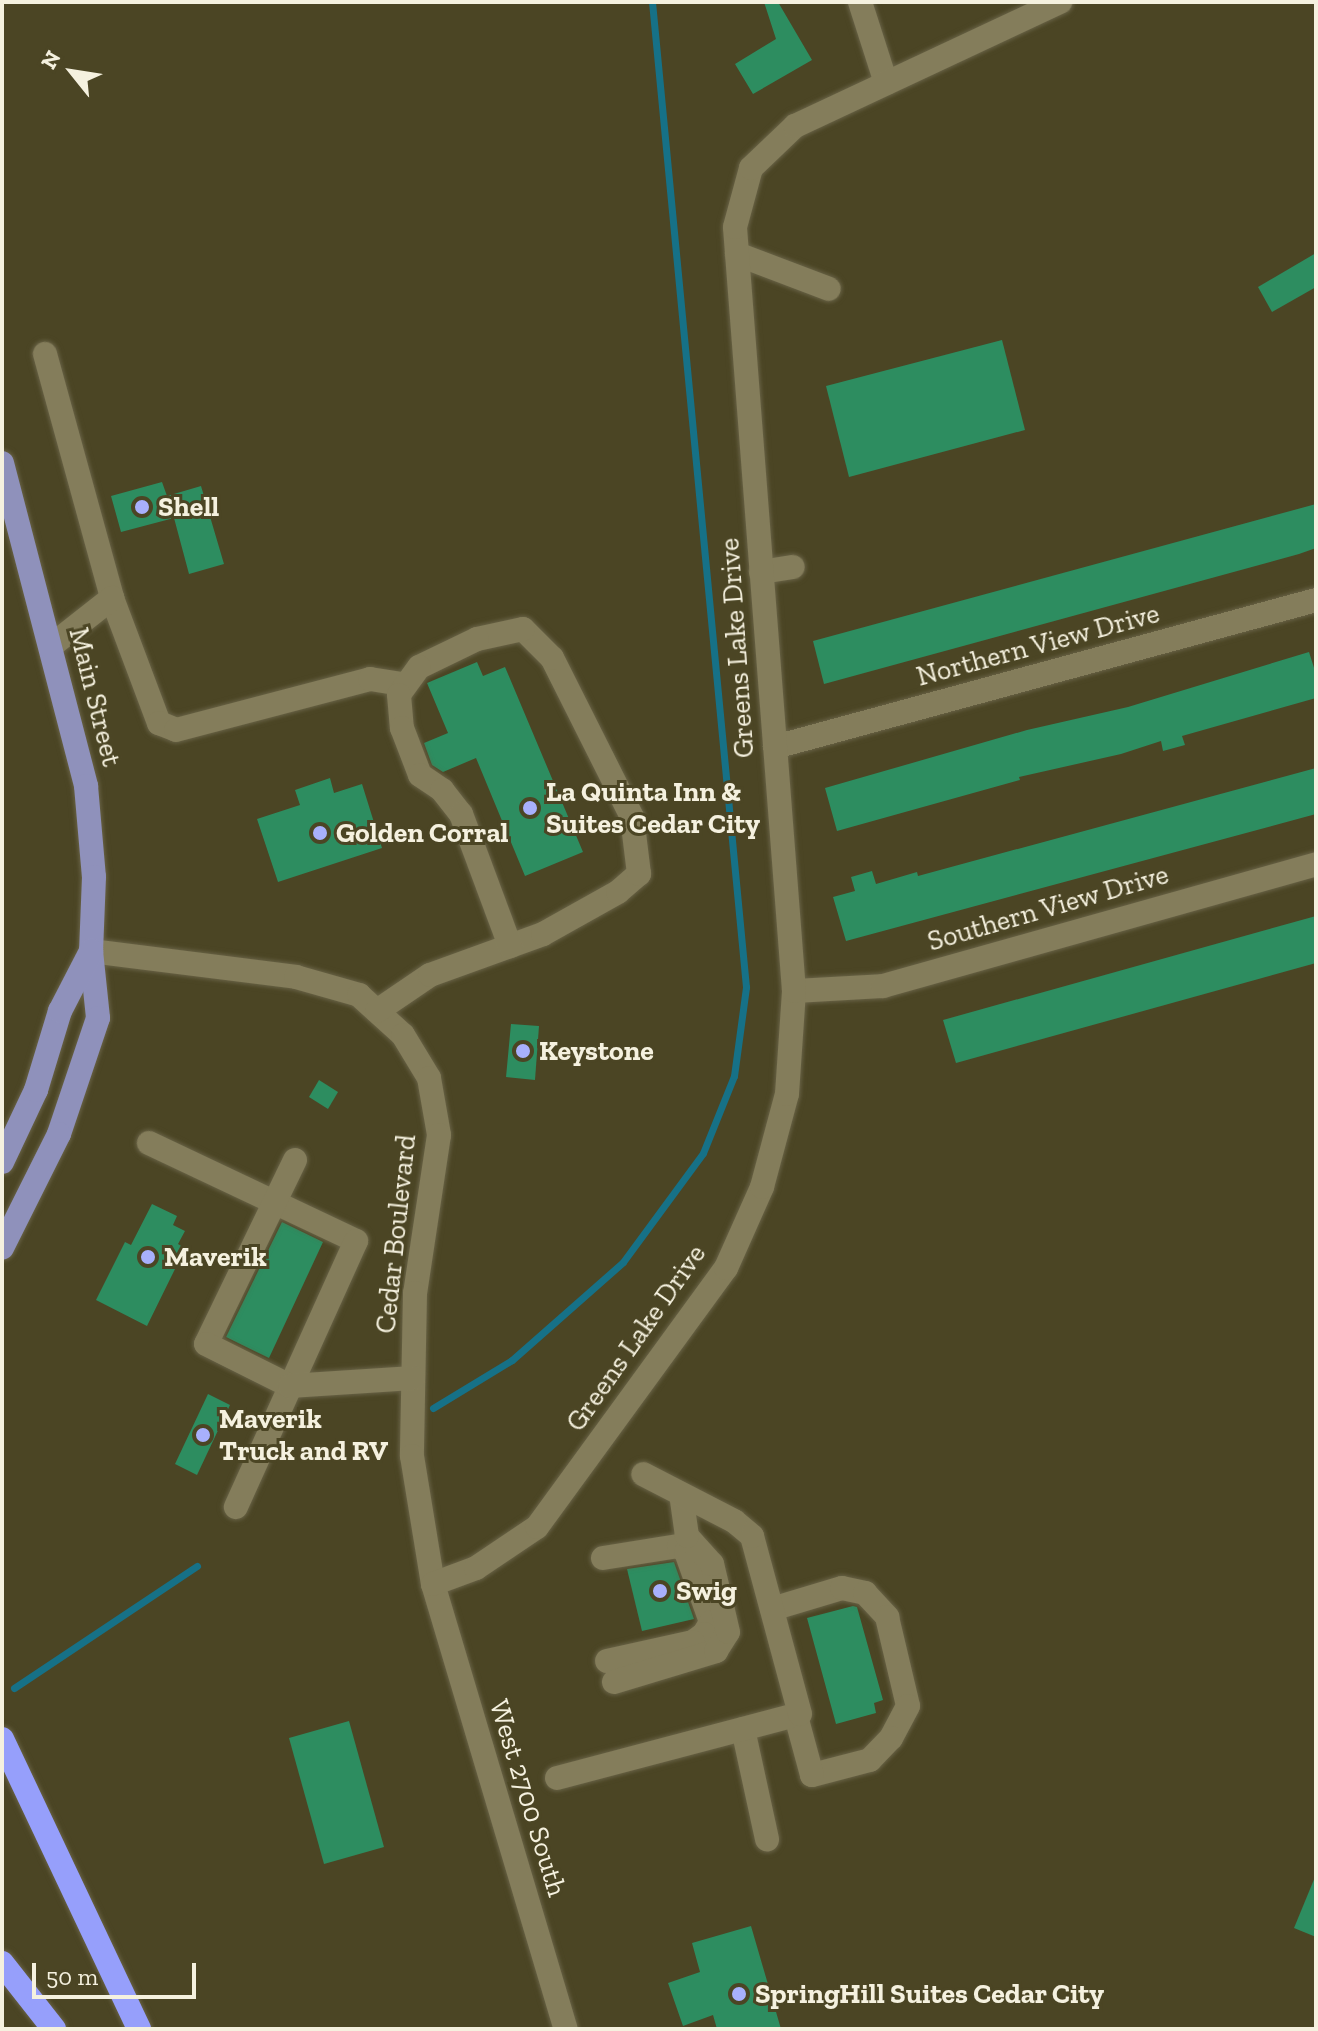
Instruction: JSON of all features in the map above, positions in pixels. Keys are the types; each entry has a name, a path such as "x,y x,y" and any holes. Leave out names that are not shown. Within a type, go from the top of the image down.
{"highway":[{"path":"2,1739 139,2029"},
{"path":"2,1963 54,2029"}],"main road":[{"name":"Main Street","path":"2,463 9,519 51,646 78,747 89,807 95,905 91,951"},
{"path":"2,1162 36,1090 60,1011 91,951"},
{"path":"2,1248 30,1198 86,1062 98,1018 91,951"}],"street":[{"path":"860,2 886,83"},
{"name":"Greens Lake Drive","path":"433,1584 476,1568 537,1527 726,1268 762,1187 787,1094 794,991 735,227 751,168 795,126 1060,2"},
{"path":"737,254 829,289"},
{"path":"45,354 112,598 159,723 176,730 370,679 406,685"},
{"path":"761,572 793,567"},
{"path":"51,646 112,598"},
{"name":"Northern View Drive","path":"775,747 1316,600"},
{"path":"377,1011 430,975 510,946 543,934 618,892 639,874 632,817 552,658 523,629 477,639 419,667 399,695 402,728 420,775 442,790 461,814 510,946"},
{"name":"Southern View Drive","path":"794,991 883,986 1316,864"},
{"name":"Cedar Boulevard","path":"91,951 296,977 359,995 403,1035 429,1078 439,1135 415,1293 412,1456 433,1584"},
{"path":"149,1143 356,1241 236,1507"},
{"path":"295,1160 206,1344 290,1386 413,1378"},
{"path":"557,1778 800,1714 752,1536 734,1521 643,1474"},
{"path":"610,1672 693,1642 704,1634 711,1622 683,1541 681,1494"},
{"path":"603,1558 624,1558 683,1541"},
{"name":"West 2700 South","path":"433,1584 566,2029"},
{"path":"772,1609 842,1588 865,1593 887,1617 908,1706 891,1738 870,1760 812,1775 796,1716"},
{"path":"743,1729 767,1839"}],"building":[{"path":"764,2 778,2 812,60 753,94 735,64 776,39"},
{"path":"1316,253 1316,287 1272,312 1258,287"},
{"path":"1002,340 1025,430 849,477 826,386"},
{"path":"162,482 167,496 201,486 224,564 189,574 174,518 121,532 111,496"},
{"path":"1316,504 1316,548 824,684 813,641"},
{"path":"1309,652 1316,674 1316,698 1182,736 1185,745 1163,751 1161,741 1121,754 1019,777 1020,780 837,831 825,788 1027,730 1128,707"},
{"name":"La Quinta Inn & Suites Cedar City","path":"477,662 483,676 505,667 583,852 525,876 476,758 443,772 432,765 424,743 448,733 427,683"},
{"path":"1316,768 1316,814 846,941 833,897 855,891 851,877 872,871 876,884 917,872 918,876"},
{"name":"Golden Corral","path":"330,778 334,793 362,784 382,848 278,882 257,819 300,805 295,790"},
{"path":"1316,916 1316,963 956,1063 943,1020"},
{"name":"Keystone","path":"511,1024 539,1026 535,1080 506,1077"},
{"path":"319,1080 338,1092 328,1109 309,1097"},
{"name":"Maverik","path":"152,1204 177,1216 173,1225 185,1231 178,1244 183,1247 172,1268 175,1269 147,1326 96,1300 125,1242 131,1245"},
{"name":"Maverik","path":"282,1222 323,1242 269,1358 226,1337"},
{"name":"Maverik Truck and RV","path":"208,1394 230,1405 197,1475 175,1464"},
{"name":"Swig","path":"674,1562 694,1619 642,1631 627,1569"},
{"path":"857,1607 883,1700 874,1703 876,1713 836,1724 807,1618"},
{"path":"349,1721 384,1847 324,1864 289,1738"},
{"path":"1316,1877 1316,1937 1294,1928"},
{"name":"SpringHill Suites Cedar City","path":"751,1926 781,2029 717,2029 713,2015 683,2026 668,1983 700,1972 692,1943"}],"waterway":[{"path":"433,1408 512,1360 623,1262 703,1153 734,1076 746,987 652,2"},
{"path":"14,1688 197,1566"}],"place":[{"name":"Shell","path":"142,507"},
{"name":"La Quinta Inn & Suites Cedar City","path":"530,808"},
{"name":"Golden Corral","path":"320,833"},
{"name":"Keystone","path":"523,1051"},
{"name":"Maverik","path":"148,1257"},
{"name":"Maverik Truck and RV","path":"203,1435"},
{"name":"Swig","path":"660,1591"},
{"name":"SpringHill Suites Cedar City","path":"739,1994"}]}
